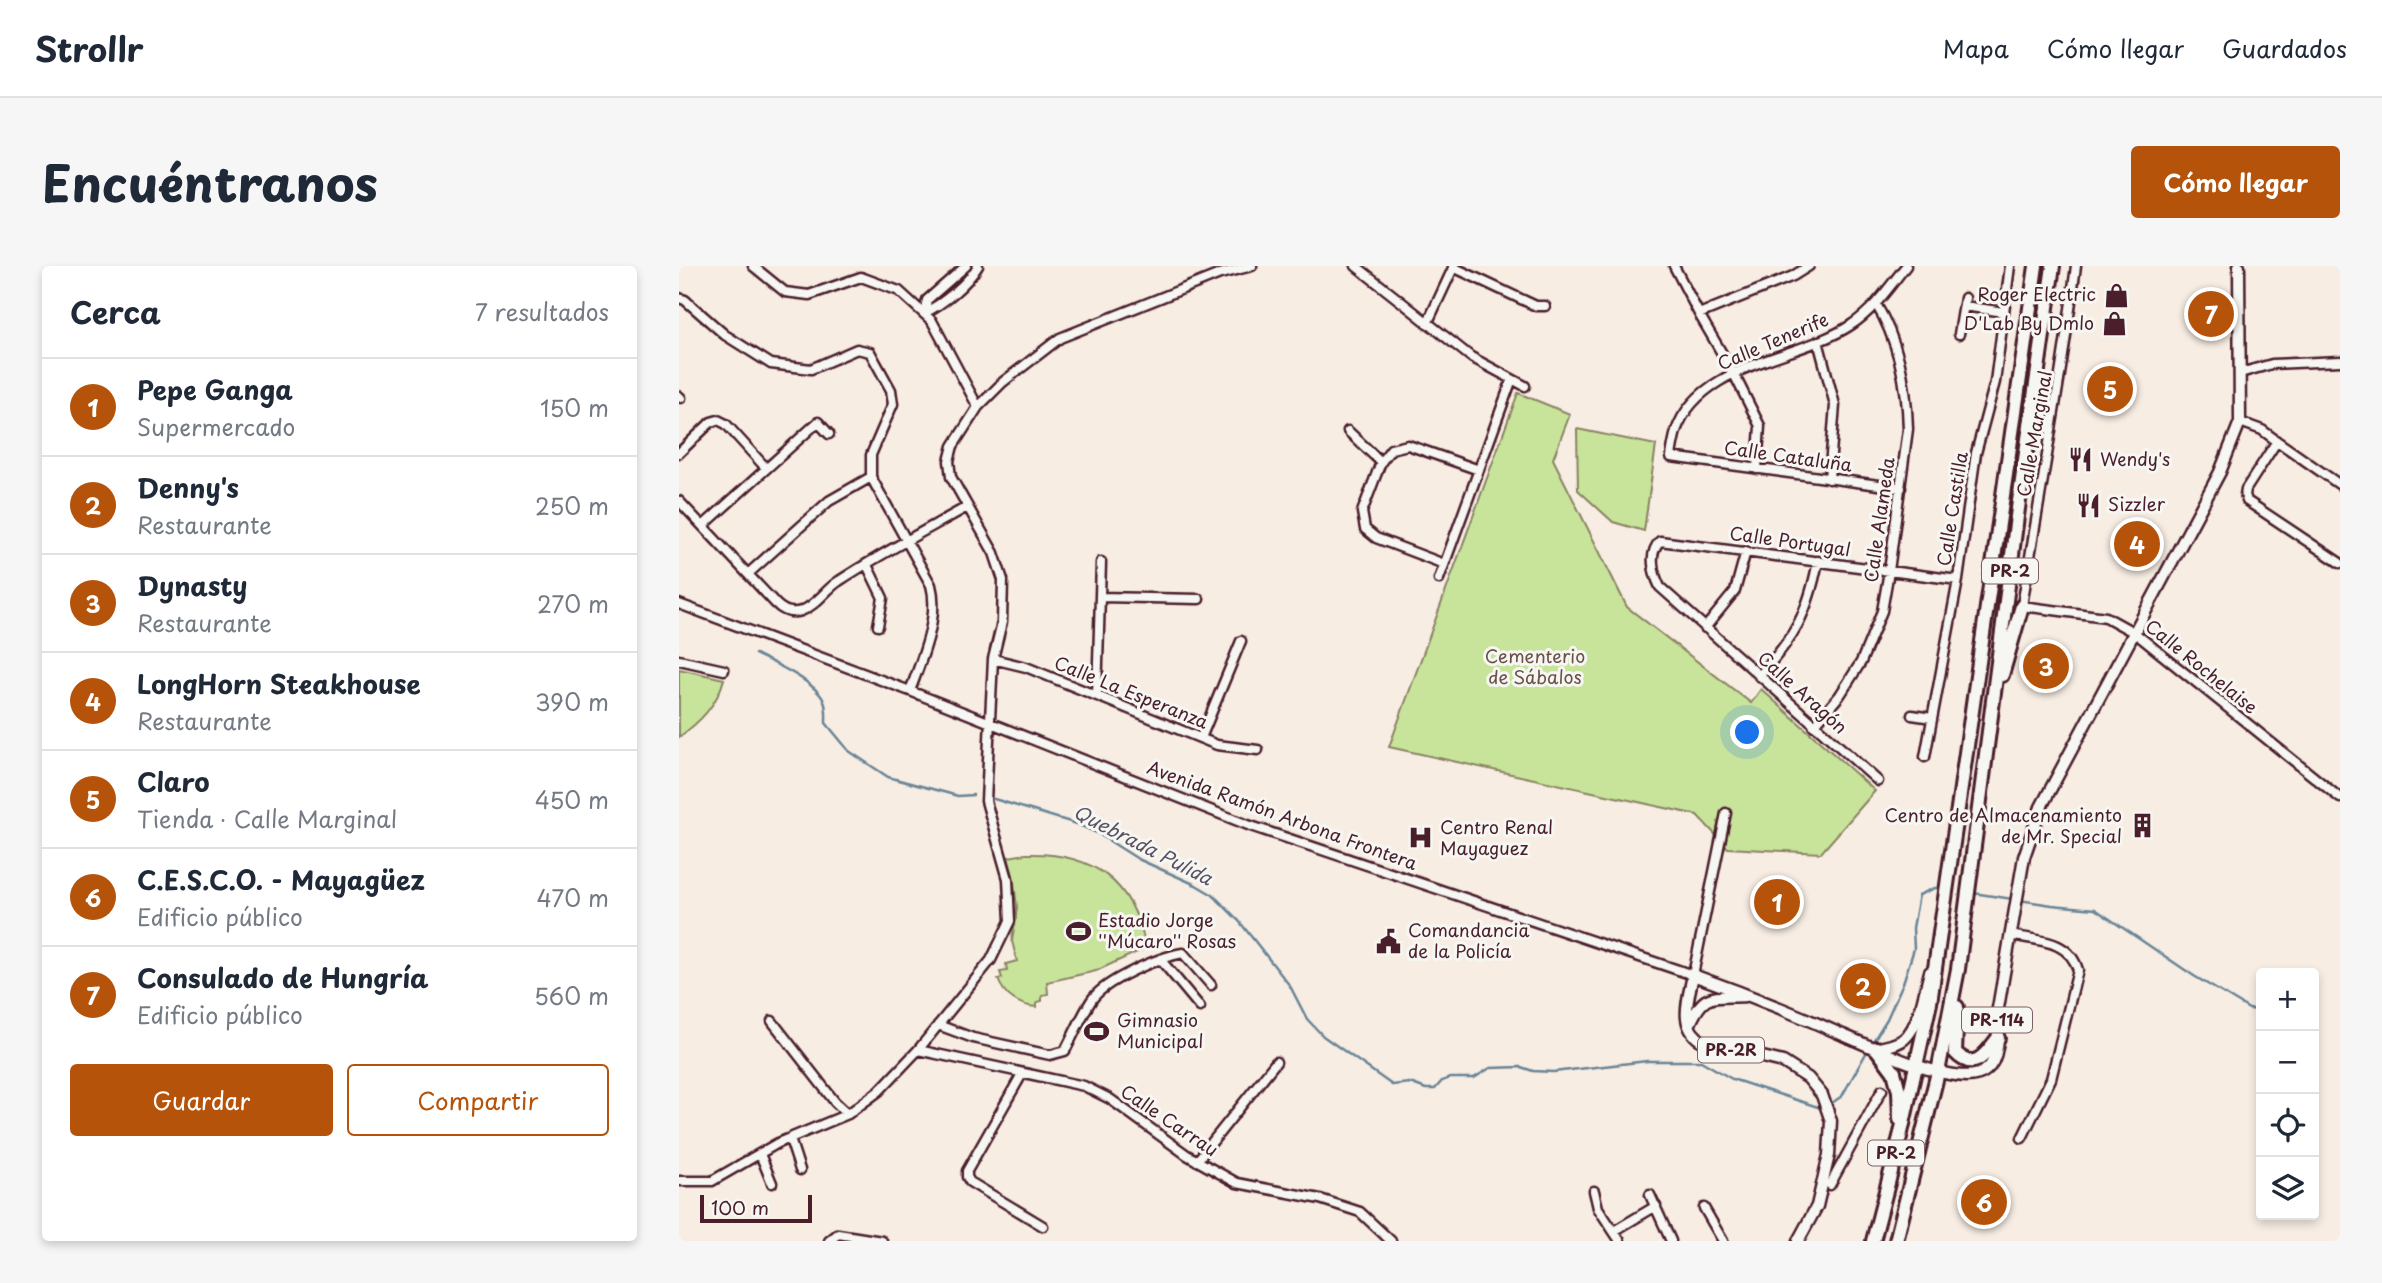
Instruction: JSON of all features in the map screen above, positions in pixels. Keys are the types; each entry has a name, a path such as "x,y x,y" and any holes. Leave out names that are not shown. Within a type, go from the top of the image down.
{"highway":[{"name":"PR-2","path":"1873,1241 1902,1133 1930,1003 2036,266"},
{"name":"PR-2","path":"1896,1241 1938,1072 1958,969 1990,715 2053,266"},
{"path":"1990,715 2022,606"},
{"path":"1958,969 1955,1052 1962,1060 1971,1062 1984,1057 1998,1038"},
{"path":"1876,1048 1894,1072 1899,1091 1902,1133"}],"main road":[{"name":"PR-114","path":"1917,1065 1938,1072 1975,1075 1986,1070 1994,1059 1998,1038 1997,1014 2020,878 2024,857 2041,807 2220,472 2240,422 2239,266"},
{"path":"1876,1048 1902,1041 1907,1036 1922,1002 1936,948"},
{"name":"Avenida Ramón Arbona Frontera","path":"1693,975 1752,996 1917,1065"},
{"name":"PR-2R","path":"1693,975 1686,1013 1688,1026 1694,1037 1705,1044 1783,1062 1808,1078 1822,1095 1831,1121 1829,1155 1817,1206 1798,1241"},
{"path":"1688,1026 1697,1006 1702,1002 1713,998 1752,996"}],"street":[{"path":"753,266 785,292 809,295 861,277 899,291 933,321 978,408"},
{"path":"924,313 927,300 966,266"},
{"path":"924,313 934,308 971,277 977,266"},
{"path":"680,1184 712,1181 790,1139 848,1114 879,1091 918,1050 992,960 1010,921 1008,879 986,804 993,659 1002,622 1003,580 994,553 951,477 949,461 953,446 978,408 1003,382 1060,338 1220,274 1252,266"},
{"path":"1356,266 1471,357 1525,386"},
{"path":"1427,324 1453,266 1537,306 1545,306"},
{"path":"1674,266 1760,426 1757,469"},
{"path":"1699,314 1793,276 1809,266"},
{"name":"Calle Tenerife","path":"1671,457 1677,429 1688,408 1709,387 1851,326 1876,304 1906,266"},
{"name":"Calle Castilla","path":"1925,757 1958,580 1976,453 1995,382 2010,266"},
{"name":"Calle Marginal","path":"2022,606 2045,459 2060,384 2076,266"},
{"path":"679,298 725,335 771,364 811,369 857,349 870,352 891,390 893,404 871,455 871,477 931,585 935,600 924,653 910,691"},
{"path":"1959,334 1964,302 2004,312"},
{"name":"Calle Alameda","path":"1814,726 1840,695 1861,662 1882,611 1889,571 1908,429 1907,393 1890,331 1876,304"},
{"path":"1818,341 1835,405 1829,479"},
{"path":"2240,373 2271,364 2340,361"},
{"path":"1439,579 1512,379"},
{"path":"679,453 711,422 718,420 726,424 766,468"},
{"path":"704,526 818,422 829,434"},
{"path":"2240,422 2262,430 2340,485"},
{"path":"1348,431 1381,462"},
{"path":"2277,440 2246,489 2247,501 2340,563"},
{"path":"1444,564 1376,538 1365,529 1362,512 1381,462 1391,449 1408,445 1479,470"},
{"name":"Calle Cataluña","path":"1671,457 1901,488"},
{"path":"749,573 828,502 871,477"},
{"path":"679,502 782,609 797,613 806,609 837,582 967,507"},
{"name":"Calle Portugal","path":"1660,541 1958,580"},
{"name":"Calle Aragón","path":"1660,541 1655,546 1653,568 1660,587 1878,781"},
{"path":"1705,628 1735,591 1746,551"},
{"path":"1759,676 1785,647 1800,622 1812,592 1818,561"},
{"path":"1097,696 1101,562"},
{"path":"867,565 883,598 878,626"},
{"path":"1100,597 1199,599"},
{"name":"Avenida Ramón Arbona Frontera","path":"679,604 910,691 1248,825 1693,975"},
{"name":"Calle Rochelaise","path":"2022,606 2106,617 2135,632 2340,798"},
{"path":"1201,738 1241,641"},
{"name":"Calle La Esperanza","path":"993,659 1026,667 1226,748 1258,750"},
{"path":"679,660 724,670"},
{"path":"1912,715 1932,718"},
{"path":"1693,975 1725,813"},
{"path":"2010,936 2062,946 2074,957 2078,970 2051,1079 2022,1138"},
{"path":"938,1025 973,1038 1050,1055 1065,1051 1092,999 1149,962 1183,953 1211,985"},
{"path":"1160,959 1201,1007"},
{"path":"772,1021 835,1102 848,1114"},
{"name":"Calle Carrau","path":"918,1050 1084,1086 1110,1099 1197,1161 1237,1184 1319,1199 1360,1212 1391,1241"},
{"path":"1197,1161 1276,1062"},
{"path":"1022,1074 967,1171 967,1177 970,1182 1043,1226"},
{"path":"1830,1185 1882,1090"},
{"path":"790,1139 800,1170"},
{"path":"760,1154 772,1183"},
{"path":"1829,1155 1843,1161"},
{"path":"1594,1191 1598,1208 1620,1241"},
{"path":"1650,1195 1671,1241"},
{"path":"1613,1231 1656,1206"},
{"path":"1704,1208 1723,1241"},
{"path":"829,1241 838,1234 882,1241"}],"green space":[{"name":"Cementerio de Sábalos","path":"1518,393 1570,414 1553,459 1627,607 1751,703 1761,689 1875,791 1821,853 1728,848 1697,815 1389,747"},
{"path":"1577,429 1656,445 1644,531 1613,522 1578,490"},
{"path":"679,669 724,679 707,712 679,737"},
{"name":"Estadio Jorge ''Múcaro'' Rosas","path":"1026,854 1071,858 1106,875 1120,888 1131,905 1146,948 1096,971 1047,982 1048,994 1042,995 1042,1001 1037,1002 1037,1007 1024,1005 1013,999 998,979 1002,978 1000,972 1007,971 1006,964 1017,961 1012,941 1017,907 1008,857"}],"waterway":[{"name":"Quebrada Pulida","path":"755,654 812,686 824,701 826,723 849,751 888,777 958,796 973,795"},
{"name":"Quebrada Pulida","path":"994,799 1077,824 1097,833 1138,859 1213,895 1239,921 1290,986 1307,1019 1323,1036 1392,1085 1410,1083 1426,1089 1435,1089 1442,1081 1450,1078 1474,1078 1490,1068 1521,1067 1553,1072 1647,1061 1701,1061 1732,1079 1824,1109"},
{"name":"Quebrada Pulida","path":"1872,1043 1887,1019 1914,949 1913,928 1919,895 1935,888 1942,889"},
{"name":"Quebrada Pulida","path":"1973,893 2095,909 2194,976 2249,1009 2256,1010"},
{"name":"Quebrada Pulida","path":"1829,1105 1842,1096 1869,1048"}],"place":[{"name":"Roger Electric","path":"2116,295"},
{"name":"Consulado de Hungría","path":"2211,314"},
{"name":"D'Lab By Dmlo","path":"2114,324"},
{"name":"Claro","path":"2110,389"},
{"name":"Wendy's","path":"2080,460"},
{"name":"Sizzler","path":"2088,505"},
{"name":"LongHorn Steakhouse","path":"2137,544"},
{"name":"Dynasty","path":"2046,666"},
{"name":"Centro de Almacenamiento de Mr. Special","path":"2142,826"},
{"name":"Centro Renal Mayaguez","path":"1420,838"},
{"name":"Pepe Ganga","path":"1777,902"},
{"name":"Estadio Jorge ''Múcaro'' Rosas","path":"1078,931"},
{"name":"Comandancia de la Policía","path":"1388,941"},
{"name":"Denny's","path":"1863,986"},
{"name":"Gimnasio Municipal","path":"1097,1031"},
{"name":"C.E.S.C.O. - Mayagüez","path":"1984,1202"}]}
